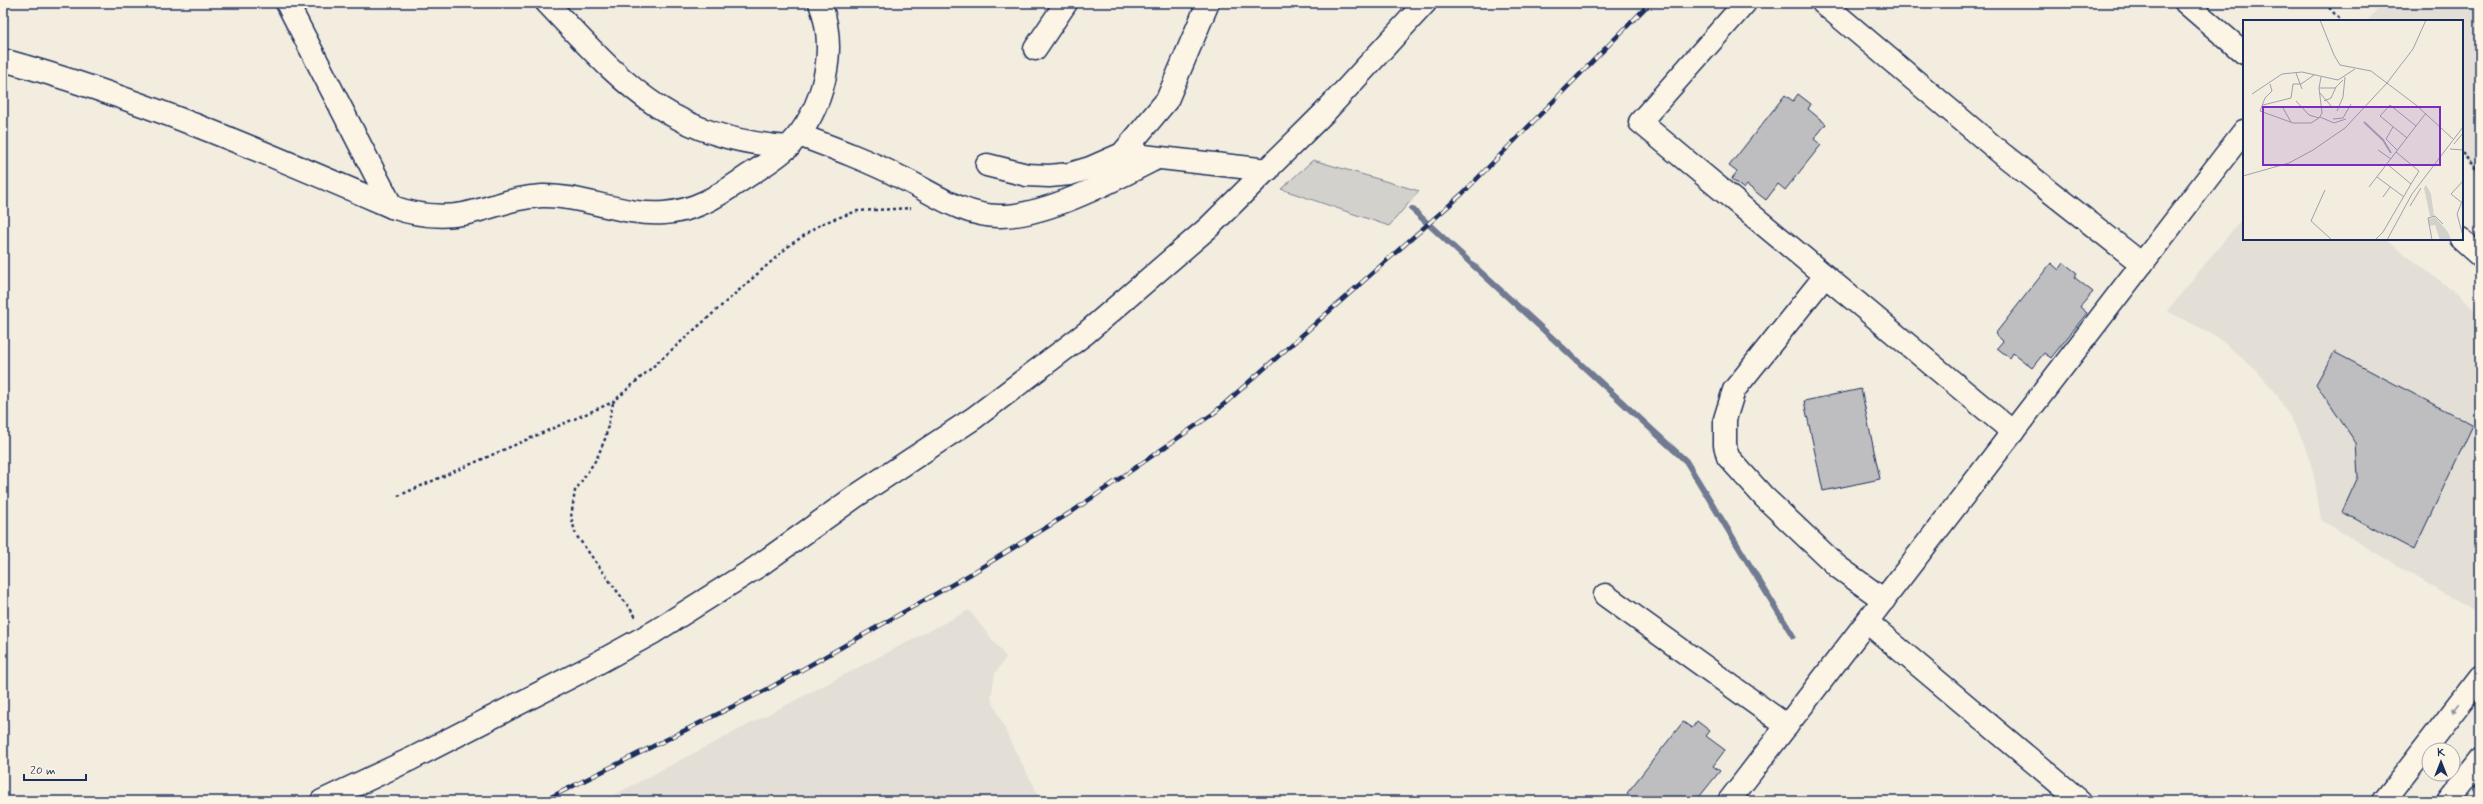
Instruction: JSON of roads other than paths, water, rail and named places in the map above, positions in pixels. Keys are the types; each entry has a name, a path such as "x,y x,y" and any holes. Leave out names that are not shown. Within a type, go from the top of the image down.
{"main road":[{"path":"287,3 392,207"},
{"path":"547,3 624,83 670,115 693,126 740,141 794,141 869,162 960,208 999,216 1024,214 1061,202 1157,158"},
{"path":"3,60 85,84 191,122 392,207 417,214 447,216 468,212 509,199 543,196 650,214 679,212 707,203 722,194 794,141 815,106 828,55 827,28 820,3"},
{"path":"1035,49 1066,3"},
{"path":"986,165 1020,174 1049,176 1070,174 1090,168 1122,154 1167,100 1208,3"},
{"path":"322,801 411,759 594,665 667,624 757,567 856,496 974,418 1037,372 1149,281 1268,170 1325,112 1425,3"},
{"path":"1745,3 1640,122 2013,432"},
{"path":"1823,3 1995,148 2142,264"},
{"path":"2186,3 2243,52"},
{"path":"1734,799 1787,726 2243,132"},
{"path":"1122,154 1268,170"},
{"path":"2462,240 2480,256"},
{"path":"1826,276 1734,390 1725,419 1725,445 1728,457 1764,497 1838,567 1884,600"},
{"path":"1605,595 1787,726"},
{"path":"1867,622 2080,801"},
{"path":"2384,801 2480,677"},
{"path":"2448,801 2480,760"}],"waterway":[{"path":"1412,209 1686,461 1793,636"}],"railway":[{"path":"543,801 766,690 969,575 1073,511 1214,413 1462,194 1650,3"}]}
